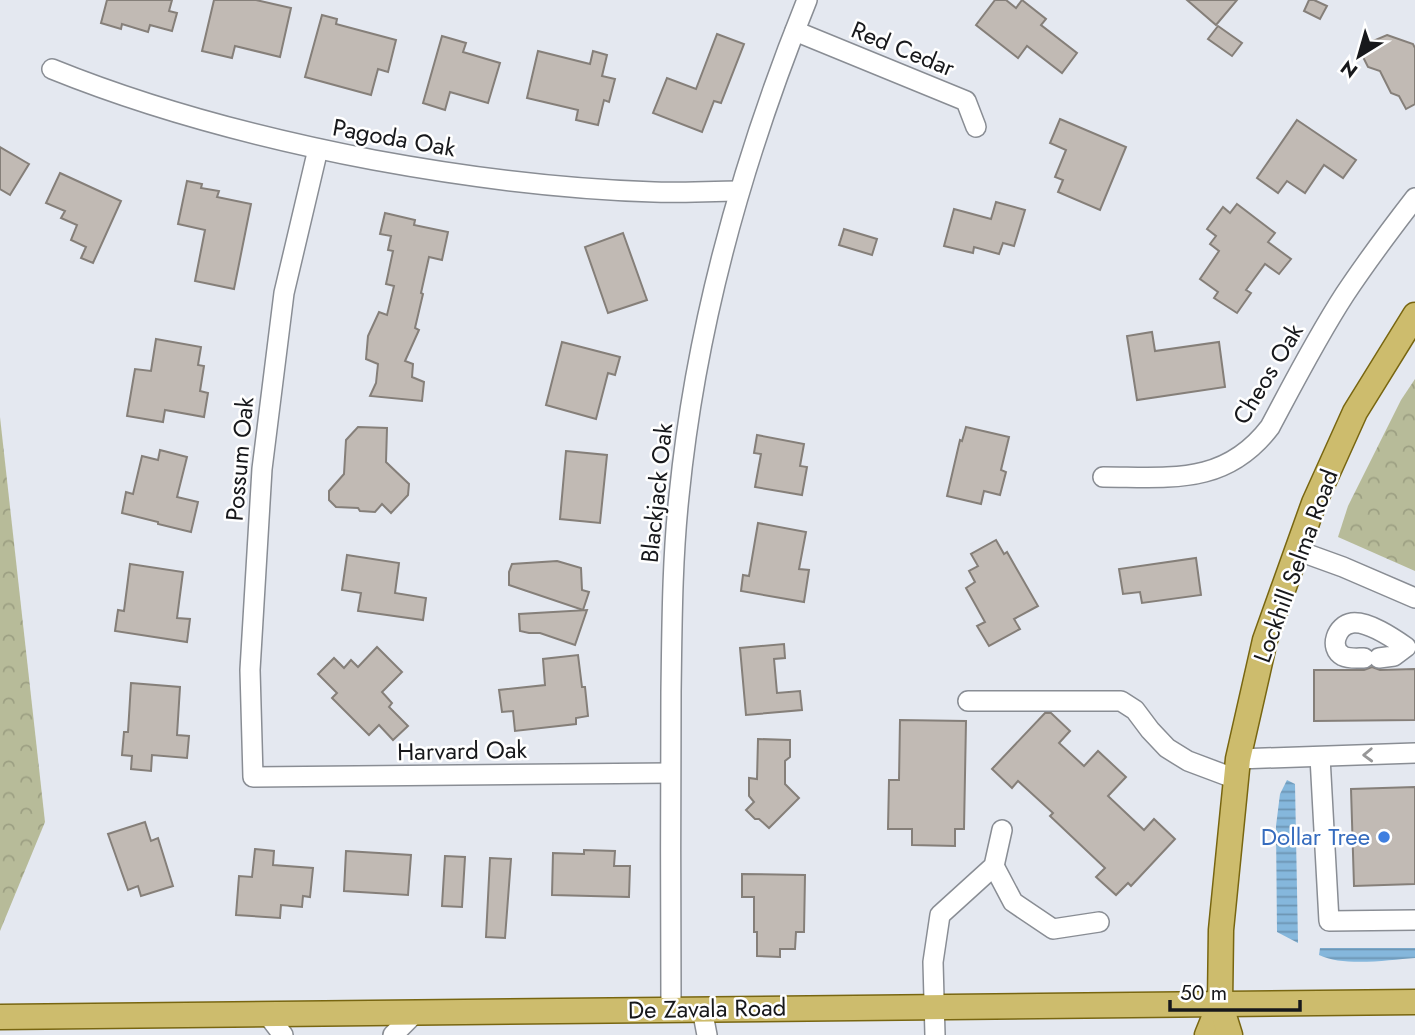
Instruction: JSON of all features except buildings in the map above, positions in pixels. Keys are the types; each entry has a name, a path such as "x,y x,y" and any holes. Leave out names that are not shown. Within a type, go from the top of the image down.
{"main road":[{"name":"Lockhill Selma Road","path":"1230,1035 1220,1003 1221,930 1238,769 1265,640 1314,503 1355,412 1415,315"},
{"name":"De Zavala Road","path":"0,1017 1415,1002"},
{"name":"Lockhill Selma Road","path":"1207,1035 1220,1003"}],"street":[{"name":"Blackjack Oak","path":"671,1009 673,571 679,494 705,325 739,191 764,114 807,0"},
{"name":"Red Cedar","path":"795,31 966,101 976,127"},
{"name":"Pagoda Oak","path":"52,69 95,86 254,135 447,174 536,184 654,192 739,191"},
{"name":"Possum Oak","path":"253,777 250,670 261,469 284,293 318,149"},
{"name":"Cheos Oak","path":"1103,477 1186,477 1225,465 1243,454 1270,427 1344,296 1375,249 1415,198"},
{"path":"1296,550 1415,598"},
{"path":"1351,623 1365,625 1411,649 1394,656 1350,658 1337,651 1336,635 1342,627 1351,623"},
{"path":"968,701 1121,701 1135,710 1167,748 1188,761 1238,769 1320,757 1415,754"},
{"path":"1320,757 1329,922 1415,920"},
{"name":"Harvard Oak","path":"253,777 670,773"},
{"path":"935,1035 933,961 940,915 994,866 1002,830"},
{"path":"994,866 1013,902 1053,929 1099,922"},
{"path":"702,1009 707,1035"},
{"path":"393,1035 416,1012"},
{"path":"267,1014 283,1035"}],"green space":[{"path":"1415,379 1415,571 1338,537 1348,506 1401,400"},
{"path":"0,417 45,822 0,931"}],"water":[{"path":"1287,780 1295,784 1298,943 1277,932 1276,826 1280,794"},
{"path":"1320,948 1415,948 1415,958 1341,961 1319,955"}],"place":[{"name":"Dollar Tree","path":"1384,837"}]}
